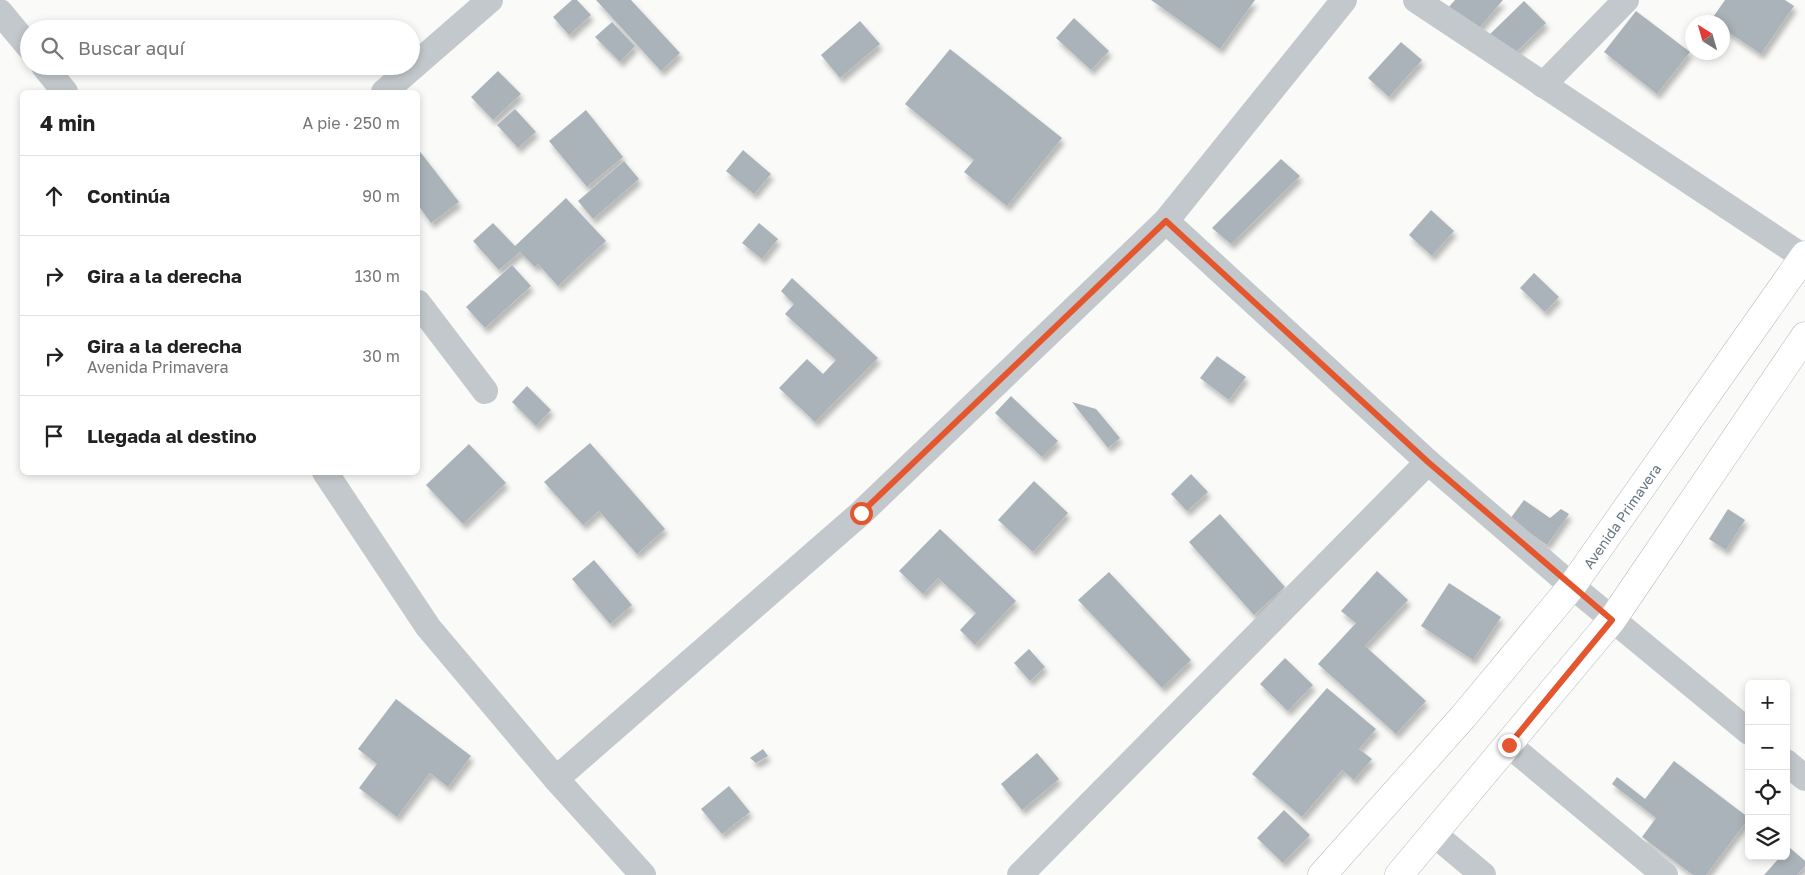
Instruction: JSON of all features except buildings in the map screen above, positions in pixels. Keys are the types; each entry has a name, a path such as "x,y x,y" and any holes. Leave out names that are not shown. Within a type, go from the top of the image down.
{"street":[{"path":"420,61 490,0"},
{"path":"556,779 861,513 1166,221 1344,0"},
{"path":"1416,0 1805,257"},
{"path":"1544,84 1626,0"},
{"path":"0,12 20,36"},
{"path":"51,75 63,90"},
{"path":"386,90 404,75"},
{"path":"1166,221 1428,462 1612,620 1745,729"},
{"name":"Avenida Primavera","path":"1322,875 1463,717 1572,586 1805,257"},
{"path":"420,306 485,391"},
{"path":"1399,875 1612,620 1805,336"},
{"path":"1020,875 1428,462"},
{"path":"327,475 428,627 556,779 643,875"},
{"path":"1509,745 1665,875"},
{"path":"1790,765 1805,778"},
{"path":"1434,834 1483,875"}],"route":[{"path":"861,513 1166,221 1428,462 1612,620 1509,745"}]}
